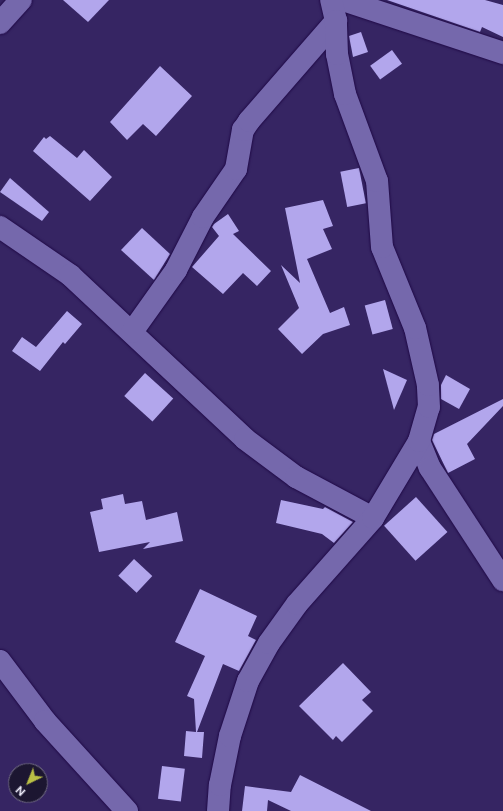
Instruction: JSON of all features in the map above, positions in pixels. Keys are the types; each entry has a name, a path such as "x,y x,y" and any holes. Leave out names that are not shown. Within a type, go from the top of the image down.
{"street":[{"path":"0,23 21,0"},
{"path":"218,811 220,785 230,736 248,681 269,642 296,604 374,518 419,441 429,407 426,374 415,328 382,247 377,181 345,94 338,54 336,21 331,0"},
{"path":"343,0 503,53"},
{"path":"132,332 172,276 203,217 236,169 243,130 249,121 336,21"},
{"path":"0,227 70,275 246,439 296,477 374,518"},
{"path":"419,441 440,485 503,580"},
{"path":"0,661 45,721 127,811"}],"building":[{"path":"63,0 109,0 88,22"},
{"path":"387,0 485,0 503,5 503,37 482,27 480,32"},
{"path":"361,32 368,52 353,57 349,36"},
{"path":"392,50 402,64 380,80 370,66"},
{"path":"160,66 192,96 156,136 143,124 127,140 110,122"},
{"path":"50,136 77,158 84,150 112,177 90,201 33,151 44,137 46,139"},
{"path":"359,168 366,203 347,207 340,172"},
{"path":"10,178 49,212 42,221 0,192"},
{"path":"323,200 333,226 323,229 332,249 307,259 330,313 344,307 350,325 323,334 302,354 278,329 299,308 281,265 300,283 285,208"},
{"path":"228,214 239,231 233,234 271,271 257,286 243,273 223,294 192,267 219,236 212,227 214,224"},
{"path":"142,228 170,254 154,280 121,250"},
{"path":"385,300 393,329 372,334 365,305"},
{"path":"67,311 82,324 65,344 63,342 40,371 12,351 22,337 36,347"},
{"path":"383,369 407,380 394,410"},
{"path":"145,373 173,398 152,421 124,396"},
{"path":"446,375 470,389 459,409 441,399 441,385"},
{"path":"503,399 503,406 467,444 475,459 448,473 432,440 434,434"},
{"path":"123,494 125,504 142,501 146,520 177,512 183,541 143,549 150,542 99,552 90,512 103,509 101,499"},
{"path":"416,497 447,532 415,561 384,526"},
{"path":"281,500 323,509 325,507 353,522 334,543 322,534 276,523"},
{"path":"134,559 152,576 137,593 118,576"},
{"path":"200,589 257,616 248,636 256,640 239,671 223,664 197,732 204,732 202,758 184,756 186,731 196,732 194,699 187,696 205,656 175,642"},
{"path":"343,663 371,692 362,700 373,711 342,742 336,736 333,740 299,706"},
{"path":"162,766 185,769 181,802 158,799"},
{"path":"300,775 371,811 291,811 268,800 267,811 242,811 245,786 291,792"}]}
